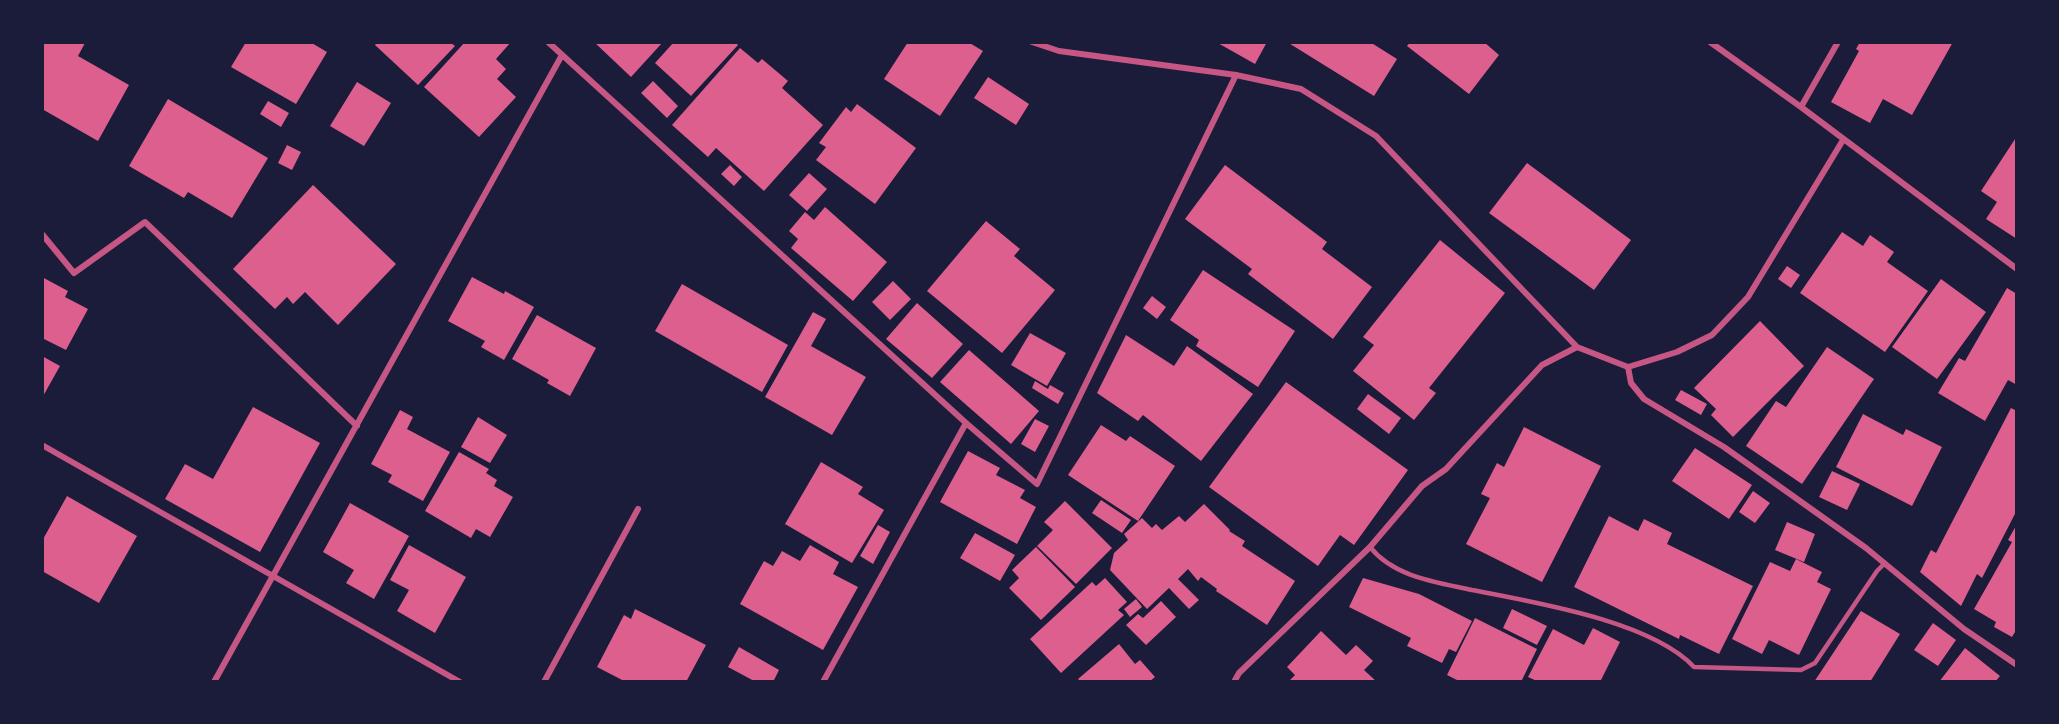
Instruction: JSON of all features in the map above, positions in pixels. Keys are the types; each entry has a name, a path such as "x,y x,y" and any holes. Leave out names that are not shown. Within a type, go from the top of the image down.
{"street":[{"path":"548,42 966,423 1037,484 1236,75"},
{"path":"1032,42 1059,51 1236,75 1301,88 1376,136 1577,347 1628,367 1677,352 1712,335 1748,297 1843,141"},
{"path":"1710,42 1801,107 1843,141 2017,269"},
{"path":"1801,107 1838,42"},
{"path":"214,682 562,55"},
{"path":"42,234 74,273 145,222 357,426"},
{"path":"1234,682 1239,673 1370,547 1422,486 1446,470 1542,365 1577,347"},
{"path":"1628,367 1631,383 1644,399 1724,447 1866,548 1964,629 2017,665"},
{"path":"823,682 966,423"},
{"path":"42,445 460,682"},
{"path":"544,682 638,509"}],"lane":[{"path":"1370,547 1379,558 1419,579 1555,607 1613,623 1682,654 1694,667 1801,670 1815,663 1877,571 1885,563"}],"building":[{"path":"42,42 83,42 85,43 78,56 129,85 98,141 42,109"},
{"path":"246,42 310,42 327,52 296,104 231,67"},
{"path":"377,42 450,42 455,46 418,85 375,45"},
{"path":"465,42 511,42 496,59 506,69 497,79 516,97 479,137 424,87"},
{"path":"594,42 663,42 631,77"},
{"path":"674,42 735,42 738,45 691,96 655,63"},
{"path":"908,42 968,42 983,51 940,116 884,79"},
{"path":"1216,42 1267,42 1255,64"},
{"path":"1287,42 1370,42 1397,59 1374,96"},
{"path":"1410,42 1484,42 1499,55 1469,94 1407,46"},
{"path":"1860,42 1953,42 1912,115 1883,99 1870,123 1831,102 1859,51 1856,49"},
{"path":"740,48 758,63 762,59 788,81 782,88 823,125 764,191 716,148 708,157 672,125"},
{"path":"988,77 1029,104 1016,125 974,98"},
{"path":"653,81 678,106 667,118 641,93"},
{"path":"357,82 391,103 364,146 330,126"},
{"path":"168,99 268,158 232,218 188,192 184,198 129,166"},
{"path":"268,101 289,113 281,127 260,114"},
{"path":"857,104 916,148 875,204 816,160 826,147 819,143 846,107 851,112"},
{"path":"2017,136 2017,239 1986,219 1997,202 1981,191"},
{"path":"287,145 301,152 292,170 278,163"},
{"path":"1527,163 1631,240 1594,290 1489,213"},
{"path":"730,165 742,177 734,186 721,174"},
{"path":"1225,165 1327,242 1322,249 1372,287 1333,339 1248,274 1252,269 1185,219"},
{"path":"809,173 827,189 807,211 789,195"},
{"path":"313,185 396,264 338,325 305,292 293,304 287,297 275,309 233,269"},
{"path":"825,207 887,262 853,301 791,248 798,239 789,231 805,212 814,220"},
{"path":"986,221 1020,249 1014,256 1055,290 1002,353 927,291"},
{"path":"1842,232 1863,246 1870,235 1894,252 1887,262 1928,291 1885,352 1800,293"},
{"path":"1440,240 1505,293 1429,388 1436,393 1414,420 1353,371 1374,345 1363,337"},
{"path":"1787,266 1800,275 1791,288 1778,279"},
{"path":"1203,270 1295,331 1258,387 1196,346 1199,340 1170,320"},
{"path":"42,277 68,291 65,297 88,309 66,350 42,338"},
{"path":"472,277 534,307 504,360 481,347 485,341 448,321"},
{"path":"1941,279 1986,312 1937,379 1892,347"},
{"path":"893,281 911,299 890,320 872,302"},
{"path":"682,284 788,345 762,392 655,331"},
{"path":"2007,288 2017,294 2017,385 2008,380 1985,421 1938,393 1959,358 1965,361"},
{"path":"1152,296 1166,307 1157,319 1143,308"},
{"path":"917,303 963,344 932,378 886,339"},
{"path":"813,312 826,319 811,346 866,377 832,435 765,397"},
{"path":"537,315 596,348 570,396 547,383 549,380 512,359"},
{"path":"1760,321 1804,366 1733,437 1711,415 1716,409 1694,388"},
{"path":"1030,333 1066,353 1047,386 1011,365"},
{"path":"1126,335 1174,366 1187,346 1253,394 1201,461 1143,415 1138,421 1097,393"},
{"path":"1827,347 1874,379 1802,484 1746,446 1776,401 1786,407"},
{"path":"969,350 1039,411 1011,444 940,382"},
{"path":"42,356 60,366 42,398"},
{"path":"1035,381 1048,389 1050,385 1064,393 1058,404 1032,388"},
{"path":"1286,382 1408,470 1354,545 1340,535 1318,566 1209,487"},
{"path":"1681,390 1707,404 1701,415 1675,400"},
{"path":"1368,394 1401,418 1389,434 1357,409"},
{"path":"253,407 320,443 260,552 165,499 185,464 213,479"},
{"path":"2011,408 2017,411 2017,510 1982,578 1977,574 1961,606 1920,572 1931,550 1936,553"},
{"path":"400,410 413,417 407,429 450,452 423,501 388,482 392,475 371,464"},
{"path":"1863,414 1903,435 1906,429 1942,447 1912,506 1836,467"},
{"path":"478,417 507,435 490,463 461,447"},
{"path":"1035,419 1049,426 1035,452 1021,444"},
{"path":"1101,425 1126,441 1130,436 1175,466 1138,521 1068,475"},
{"path":"1524,427 1601,466 1542,582 1466,544 1490,498 1481,494 1497,463 1504,467"},
{"path":"1695,448 1752,485 1729,519 1672,481"},
{"path":"968,451 1000,468 996,475 1025,490 1020,498 1036,507 1017,544 940,502"},
{"path":"459,452 489,469 486,473 497,480 494,486 513,497 490,537 476,529 471,538 425,511"},
{"path":"821,462 863,487 858,494 884,510 852,563 785,524"},
{"path":"1832,471 1860,484 1847,510 1819,497"},
{"path":"1753,491 1770,503 1755,523 1739,512"},
{"path":"67,496 137,536 99,603 42,571 42,541"},
{"path":"1101,500 1131,520 1122,533 1092,513"},
{"path":"1065,501 1112,548 1076,584 1037,546 1053,530 1044,522"},
{"path":"350,503 409,536 374,599 346,583 354,570 323,552"},
{"path":"1204,504 1229,531 1245,541 1242,546 1295,581 1267,625 1216,591 1217,589 1201,577 1198,581 1188,569 1178,579 1199,600 1189,609 1169,588 1147,609 1110,570 1114,553 1128,540 1124,534 1142,518 1152,528 1156,524 1162,530 1179,516 1185,522"},
{"path":"1609,516 1638,531 1644,519 1672,533 1667,544 1753,586 1719,654 1680,635 1679,639 1574,587"},
{"path":"1787,522 1815,534 1804,562 1775,550"},
{"path":"2017,524 2017,633 2015,632 2012,637 1994,627 1996,622 1974,609 2012,542 2008,540"},
{"path":"878,525 890,532 873,564 860,556"},
{"path":"975,533 1015,555 1000,581 960,558"},
{"path":"409,545 466,577 435,633 397,611 409,590 390,580"},
{"path":"810,545 839,562 833,574 858,587 823,650 740,604 764,561 773,566 782,551 800,561"},
{"path":"1036,547 1075,587 1041,620 1009,588 1019,578 1012,570"},
{"path":"1796,559 1822,572 1817,582 1831,589 1799,655 1769,640 1762,654 1732,639 1770,562 1790,571"},
{"path":"1105,578 1127,602 1118,610 1124,615 1061,673 1030,639 1092,582 1096,586"},
{"path":"1363,578 1419,594 1472,621 1456,652 1449,649 1442,663 1407,646 1411,638 1349,607"},
{"path":"1136,599 1142,607 1130,617 1124,609"},
{"path":"1161,601 1176,617 1146,645 1126,625 1138,614 1143,618"},
{"path":"635,609 706,645 686,682 626,682 597,667 624,615 631,619"},
{"path":"1512,609 1547,626 1537,645 1503,628"},
{"path":"1861,611 1900,634 1870,682 1814,682"},
{"path":"1475,618 1537,649 1521,682 1461,682 1447,675"},
{"path":"1933,623 1956,640 1938,666 1914,650"},
{"path":"1593,628 1620,642 1600,682 1539,682 1528,677 1553,629 1584,645"},
{"path":"1321,631 1346,655 1356,645 1373,661 1364,670 1377,682 1288,682 1295,675 1287,667"},
{"path":"1119,644 1135,664 1140,660 1155,677 1149,682 1081,682 1078,679"},
{"path":"739,647 779,670 773,682 756,682 728,667"},
{"path":"1965,648 2000,676 1995,682 1939,682"}]}
